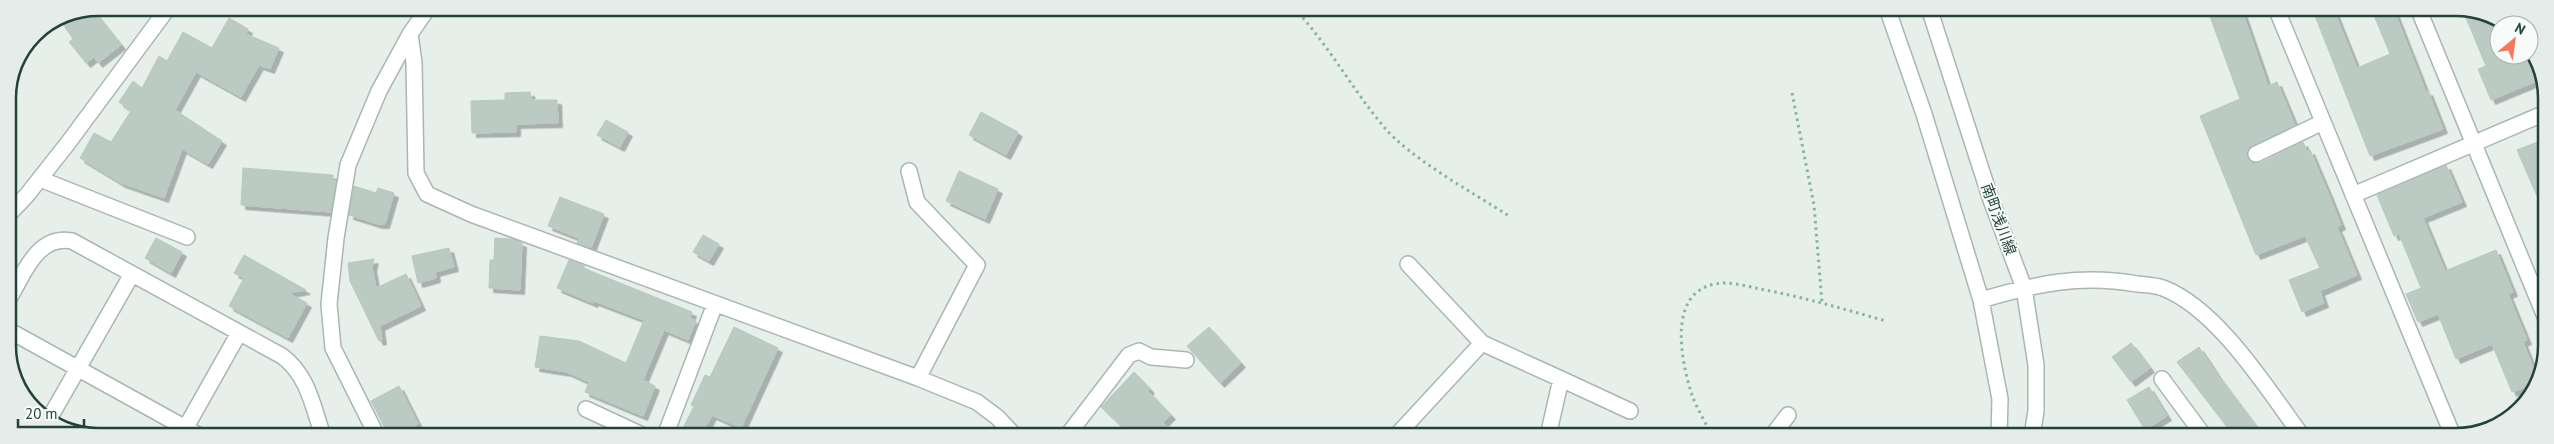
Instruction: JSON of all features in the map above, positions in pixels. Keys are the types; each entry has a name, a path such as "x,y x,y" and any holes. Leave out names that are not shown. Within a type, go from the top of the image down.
{"street":[{"path":"16,206 40,179 162,16"},
{"path":"372,428 333,348 329,304 336,238 348,165 379,91 410,34 422,16"},
{"path":"1890,16 1924,114 1981,300 2000,399 1999,428"},
{"name":"南町浅川線","path":"1932,16 1991,200 2024,288 2036,365 2036,411 2033,428"},
{"path":"2279,16 2450,428"},
{"path":"2421,16 2538,299"},
{"path":"410,34 414,63 416,173 428,194 471,214 918,378 976,402 997,417 1007,428"},
{"path":"2353,195 2538,116"},
{"path":"2256,154 2323,122"},
{"path":"909,171 917,202 977,265 918,378"},
{"path":"40,179 187,238"},
{"path":"16,287 39,250 50,242 59,239 72,241 282,356 301,373 320,428"},
{"path":"1408,264 1482,344 1630,411"},
{"path":"52,413 132,274"},
{"path":"1981,300 2067,279 2119,280 2163,288 2197,308 2227,337 2296,428"},
{"path":"668,428 715,304"},
{"path":"16,333 176,428"},
{"path":"185,428 239,333"},
{"path":"1403,428 1482,344"},
{"path":"1073,428 1129,355 1138,351 1151,357 1186,360"},
{"path":"1550,428 1561,379"},
{"path":"2162,379 2198,428"},
{"path":"586,409 627,428"},
{"path":"1778,428 1788,415"}],"path":[{"path":"1302,16 1314,29 1385,128 1411,152 1509,216"},
{"path":"1792,93 1814,204 1822,303"},
{"path":"1708,428 1692,396 1682,348 1681,326 1687,302 1699,288 1717,283 1742,285 1822,303 1886,321"}],"building":[{"path":"98,16 121,45 98,63 94,57 86,63 69,42 73,39 64,25 82,18"},
{"path":"2210,16 2244,16 2268,86 2277,82 2295,125 2252,146 2247,153 2248,158 2255,163 2260,163 2303,142 2307,151 2310,150 2329,195 2341,225 2337,227 2357,275 2320,291 2324,303 2302,312 2289,280 2320,268 2305,236 2256,255 2200,116 2240,99"},
{"path":"2315,16 2336,16 2357,68 2390,54 2374,16 2396,16 2426,92 2428,91 2443,129 2370,156"},
{"path":"2466,17 2489,24 2489,65 2530,65 2536,81 2491,100 2478,69 2486,66"},
{"path":"229,18 248,29 246,34 279,48 270,69 259,65 241,97 196,72 175,110 222,141 208,164 182,149 164,198 121,183 80,158 94,133 111,142 131,111 119,102 133,81 142,88 159,56 167,61 183,32 212,48"},
{"path":"530,92 531,100 557,100 558,123 516,124 516,132 472,133 471,101 505,100 505,93"},
{"path":"981,112 1018,132 1006,155 969,135"},
{"path":"606,120 628,132 620,147 597,135"},
{"path":"2538,142 2538,198 2517,150"},
{"path":"2446,165 2462,202 2423,218 2445,271 2496,250 2513,292 2508,294 2527,340 2523,342 2534,370 2526,387 2512,392 2492,344 2456,359 2438,314 2418,322 2406,294 2421,288 2399,234 2394,236 2377,195"},
{"path":"243,168 333,175 333,180 336,181 331,212 241,205"},
{"path":"959,171 998,189 985,219 946,201"},
{"path":"354,186 376,193 378,188 394,193 385,224 378,224 349,215"},
{"path":"560,197 604,214 591,248 577,243 579,238 548,226"},
{"path":"703,235 719,244 709,261 693,252"},
{"path":"156,238 182,252 171,273 145,258"},
{"path":"495,238 512,239 522,243 520,290 489,288 490,260 494,260"},
{"path":"449,248 454,267 435,272 436,278 418,283 412,256"},
{"path":"244,255 306,290 289,293 307,303 288,338 229,306 244,278 234,273"},
{"path":"374,259 372,267 376,288 406,274 421,306 380,326 382,340 379,341 350,281 348,263"},
{"path":"569,260 585,266 583,268 692,312 690,318 696,321 688,340 664,330 643,380 655,386 643,416 585,392 589,382 567,372 535,367 540,336 579,341 626,363 644,320 594,301 593,303 557,288"},
{"path":"734,327 778,348 741,428 712,415 705,428 683,428 694,406 691,405 705,375 710,377"},
{"path":"1209,327 1241,363 1220,383 1187,346"},
{"path":"2131,343 2150,368 2131,382 2112,357"},
{"path":"2199,347 2257,428 2228,428 2177,362"},
{"path":"1134,372 1150,389 1148,391 1171,415 1163,423 1169,428 1123,428 1101,407"},
{"path":"399,386 418,424 410,428 385,428 371,401"},
{"path":"2149,387 2167,416 2148,428 2144,428 2127,400"}]}
